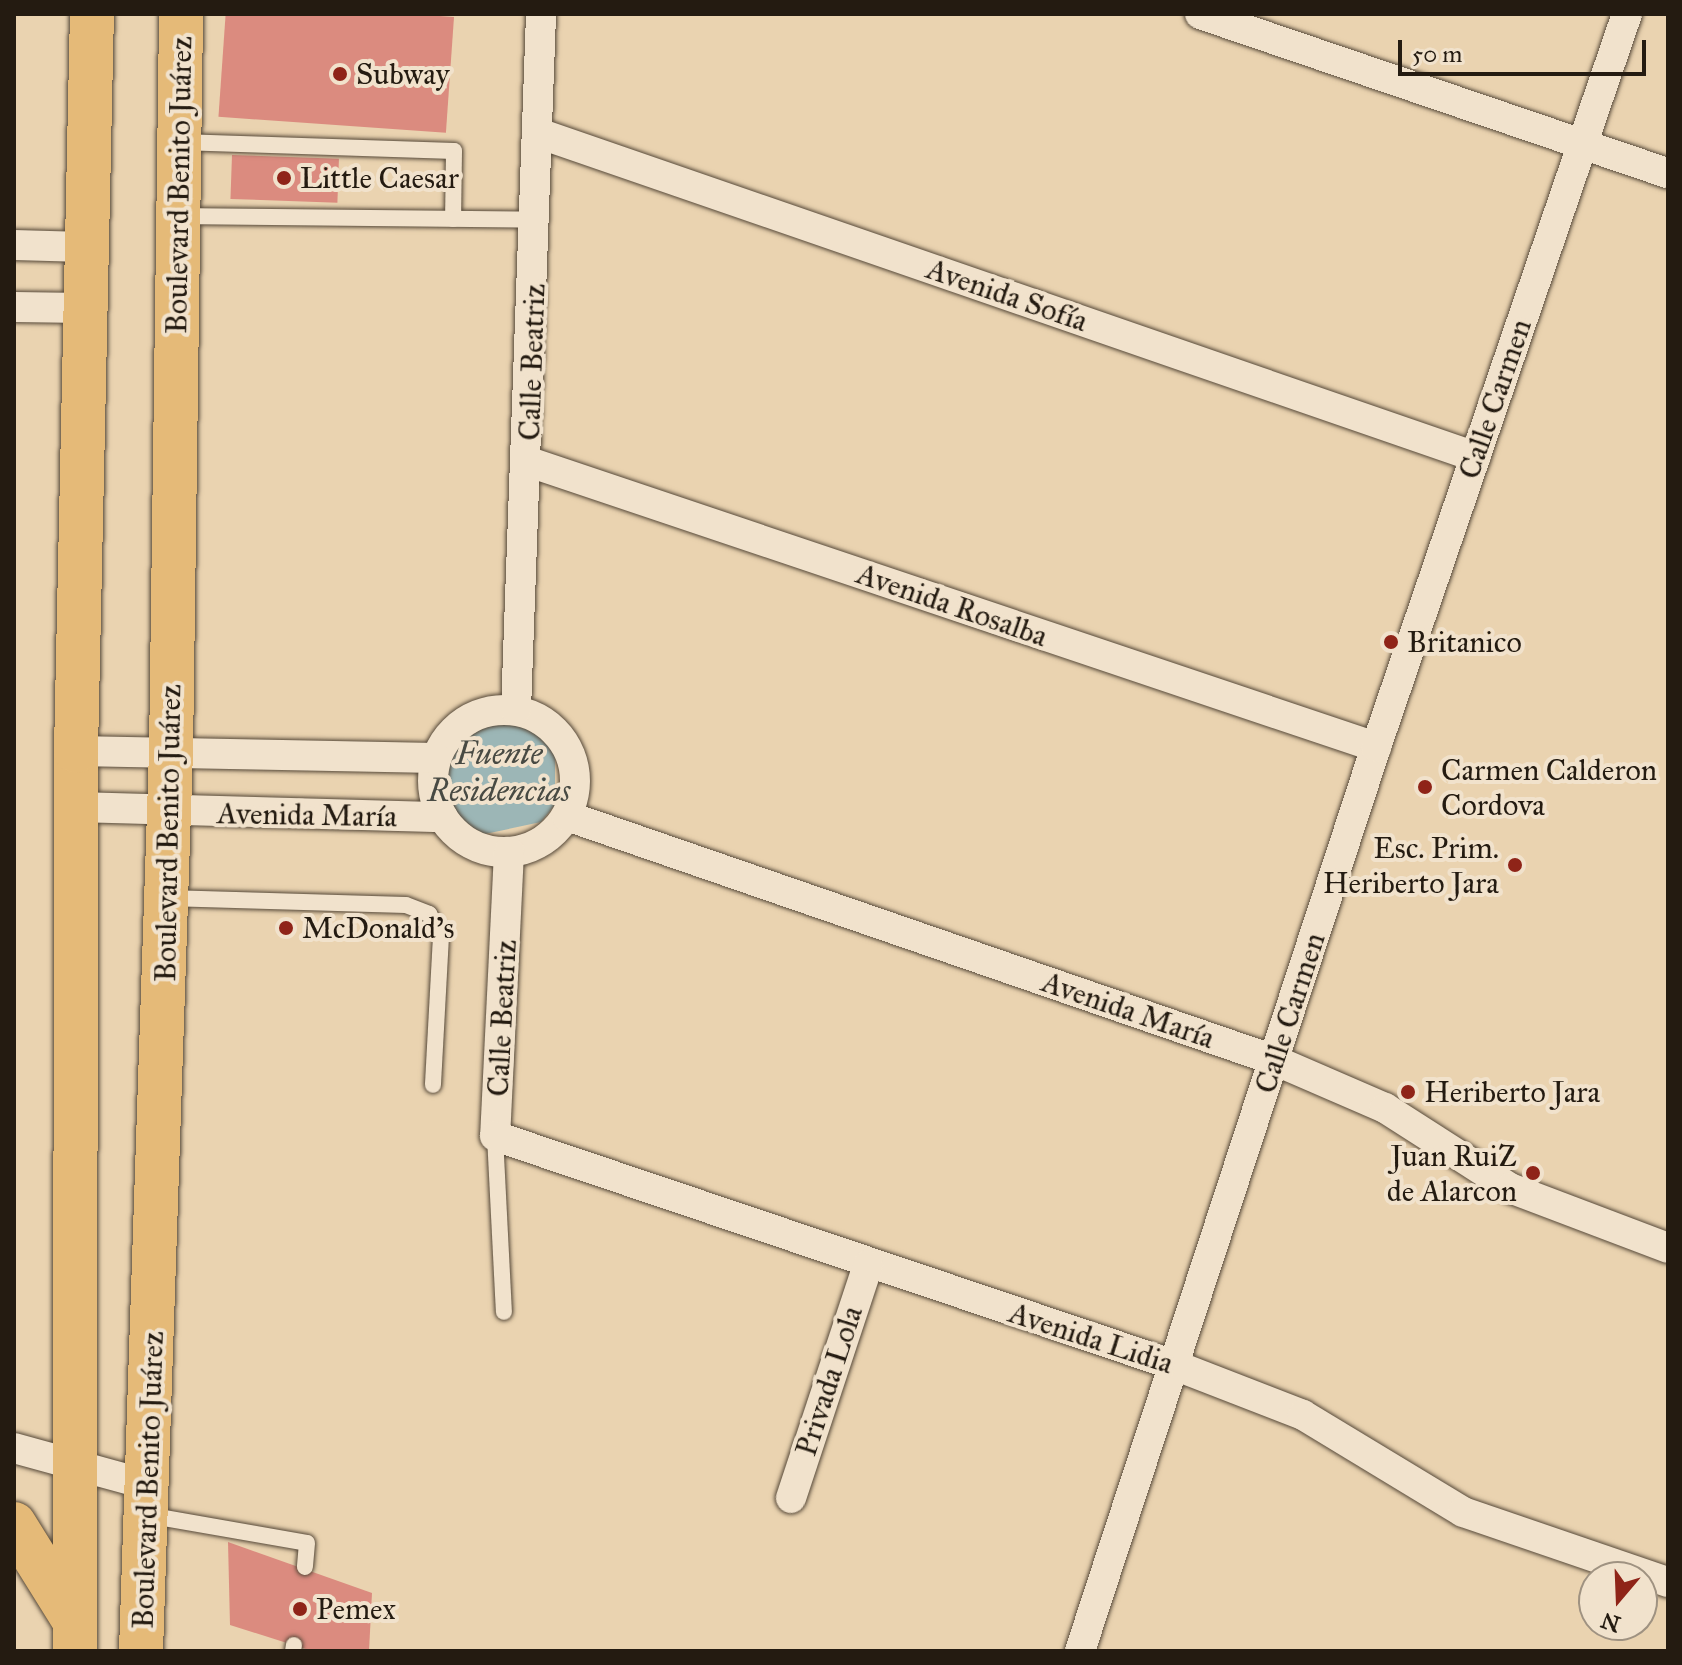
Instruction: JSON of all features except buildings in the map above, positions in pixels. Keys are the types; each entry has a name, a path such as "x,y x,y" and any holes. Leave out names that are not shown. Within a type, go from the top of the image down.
{"main road":[{"path":"75,1636 76,751 92,14"},
{"name":"Boulevard Benito Juárez","path":"142,1651 171,753 181,14"},
{"path":"14,1524 75,1636"}],"street":[{"name":"Calle Beatriz","path":"516,710 529,462 541,14"},
{"path":"1200,14 1668,173"},
{"name":"Calle Carmen","path":"1080,1651 1376,747 1627,14"},
{"name":"Avenida Sofía","path":"538,133 1476,457"},
{"path":"14,245 85,247"},
{"path":"14,307 85,308"},
{"name":"Avenida Rosalba","path":"529,462 1376,747"},
{"path":"491,710 516,710 542,720 562,738 574,763 576,790 567,816 552,834 509,852 471,844 443,817 432,778 436,758 448,736 467,720 491,710"},
{"name":"Avenida María","path":"76,751 436,758"},
{"name":"Avenida María","path":"76,807 169,812 443,817"},
{"name":"Avenida María","path":"567,816 1274,1060 1385,1108 1522,1193 1668,1248"},
{"name":"Calle Beatriz","path":"495,1136 509,852"},
{"name":"Avenida Lidia","path":"495,1136 868,1265 1174,1365 1303,1415 1463,1512 1668,1582"},
{"name":"Privada Lola","path":"791,1498 868,1265"},
{"path":"14,1448 76,1465 147,1500"}],"lane":[{"path":"179,142 454,151 453,219"},
{"path":"179,216 536,220"},
{"path":"166,898 406,905 429,914 441,936 433,1085"},
{"path":"495,1136 504,1312"},
{"path":"147,1500 307,1543 305,1567"}],"water":[{"name":"Fuente Residencias","path":"488,713 530,720 555,745 555,805 541,822 485,834 455,819 445,804 442,762 448,740 463,724"}],"place":[{"name":"Subway","path":"340,74"},
{"name":"Little Caesar","path":"284,178"},
{"name":"Britanico","path":"1391,642"},
{"name":"Carmen Calderon Cordova","path":"1425,787"},
{"name":"Esc. Prim. Heriberto Jara","path":"1515,865"},
{"name":"McDonald's","path":"286,928"},
{"name":"Heriberto Jara","path":"1408,1092"},
{"name":"Juan RuiZ de Alarcon","path":"1533,1173"},
{"name":"Pemex","path":"300,1609"}]}
